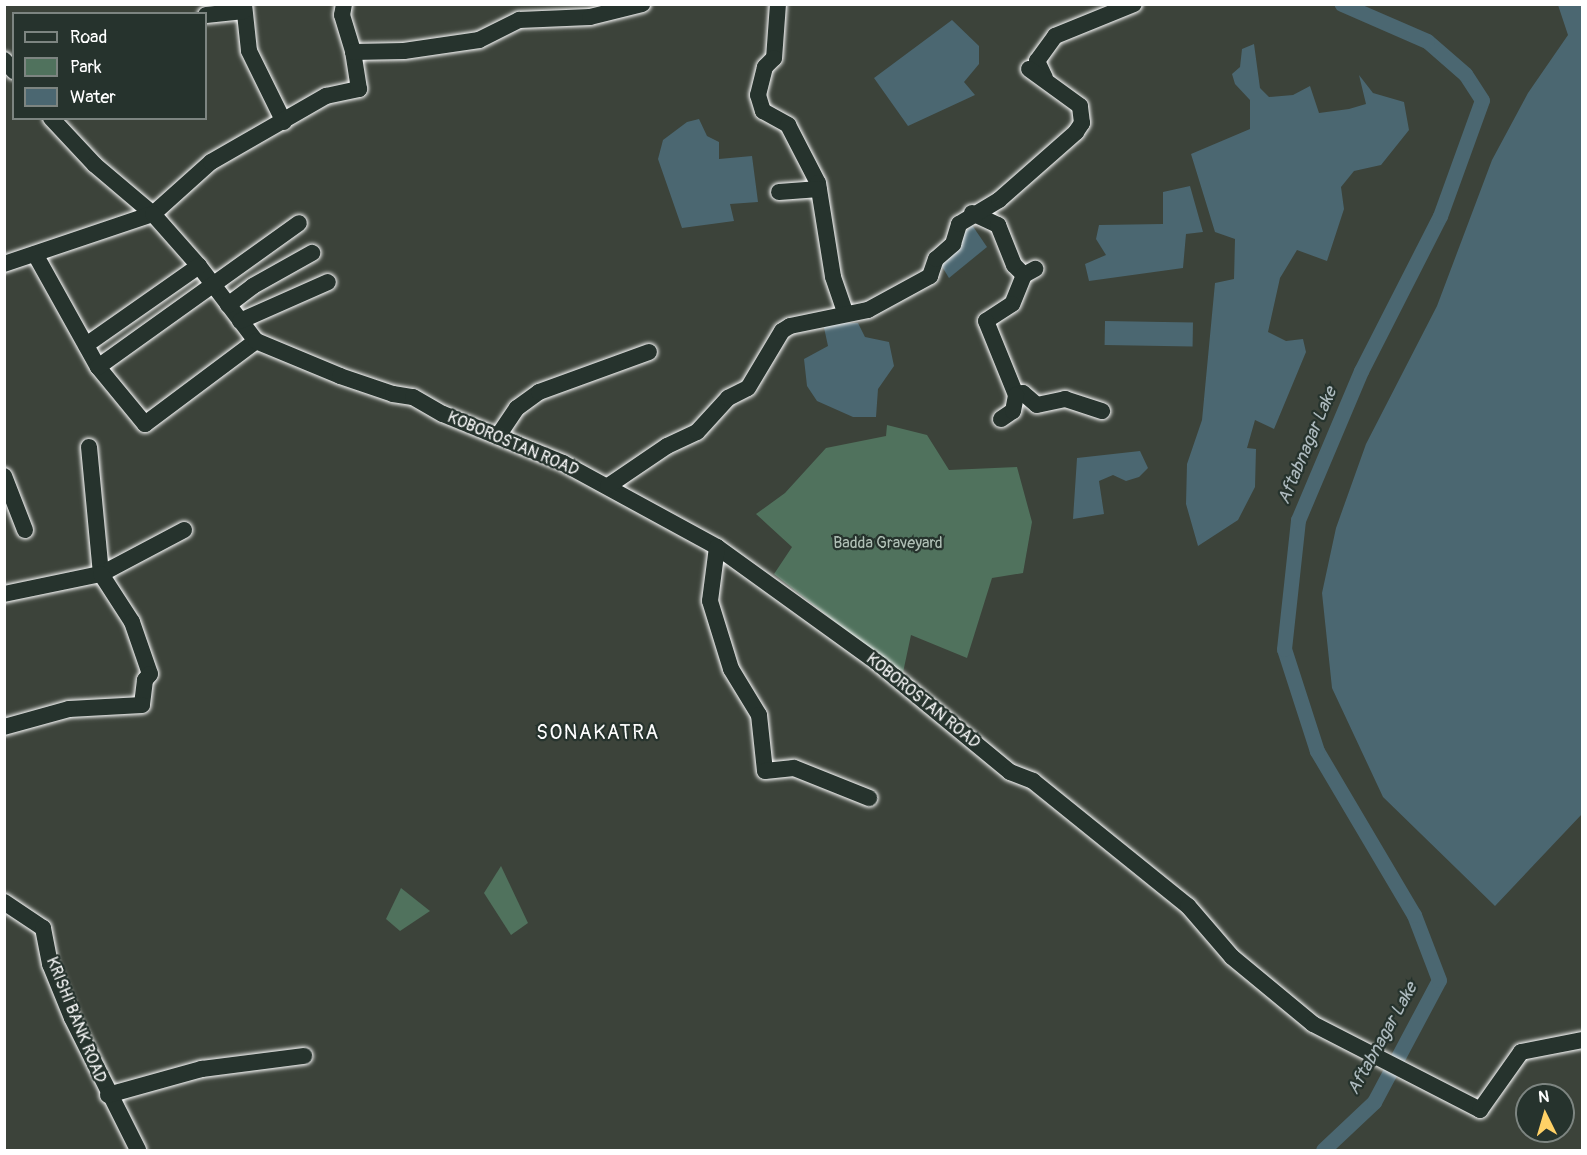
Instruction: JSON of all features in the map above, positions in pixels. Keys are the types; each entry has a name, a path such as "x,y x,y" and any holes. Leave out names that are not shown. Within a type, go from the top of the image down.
{"street":[{"path":"4,264 153,214 211,162 326,96 359,89 353,52 342,15 344,4"},
{"path":"778,4 774,58 765,67 758,95 763,111 788,125 819,189 832,277 846,314"},
{"path":"1047,82 1037,61 1055,36 1134,4"},
{"path":"353,52 404,51 461,43 479,40 519,20 590,17 646,5"},
{"path":"207,15 244,8 249,51 284,122"},
{"path":"608,486 666,446 697,432 728,398 748,388 783,331 868,310 930,276 936,259 953,244 959,224 972,213 999,200 1082,123 1080,106 1029,69"},
{"name":"KOBOROSTAN ROAD","path":"53,120 95,165 153,214 199,266 256,341 340,376 393,394 413,397 443,414 498,436 608,486 717,547 879,664 1010,772 1033,781 1188,906 1232,957 1313,1024 1480,1110 1521,1052 1582,1040"},
{"path":"779,192 819,189"},
{"path":"972,213 998,225 1014,265 1029,272 1012,304 986,321 1016,396 1012,411 1001,419"},
{"path":"98,367 299,223"},
{"path":"228,305 253,286 312,253"},
{"path":"35,254 98,367 145,424 256,341"},
{"path":"86,345 199,266"},
{"path":"240,321 328,282"},
{"path":"498,436 517,408 539,392 649,352"},
{"path":"1016,396 1023,393 1037,405 1065,399 1102,411"},
{"path":"4,727 69,709 142,705 145,680 150,674 132,622 100,574 89,447"},
{"path":"4,476 26,530"},
{"path":"4,594 100,574 183,530"},
{"path":"717,547 710,601 731,669 759,715 765,771 794,768 869,798"},
{"name":"KRISHI BANK ROAD","path":"4,903 43,928 50,964 108,1095 138,1150"},
{"path":"108,1095 201,1069 304,1056"}],"green space":[{"name":"Badda Graveyard","path":"887,425 927,435 949,470 1017,467 1032,522 1023,573 992,578 967,658 911,635 901,682 865,645 774,574 792,547 756,514 785,493 826,448 886,436"},
{"path":"501,866 528,923 511,935 484,893"},
{"path":"401,888 430,911 400,931 386,919"}],"water":[{"path":"1558,5 1582,5 1582,814 1495,906 1383,797 1332,688 1322,593 1336,528 1366,444 1437,306 1492,160 1528,93 1568,35"},
{"path":"952,20 979,46 979,64 964,82 975,95 908,126 874,78"},
{"path":"1254,44 1260,88 1269,97 1293,95 1310,86 1319,113 1349,109 1366,104 1359,75 1373,93 1404,102 1409,130 1381,165 1354,171 1341,187 1344,209 1327,261 1297,250 1280,278 1268,332 1286,341 1303,339 1306,352 1274,429 1255,420 1247,448 1256,449 1255,487 1238,520 1198,546 1186,504 1187,464 1202,420 1215,283 1234,279 1235,239 1215,232 1191,154 1250,129 1250,100 1235,84 1232,74 1240,67 1242,49"},
{"path":"699,119 707,136 719,142 719,159 752,156 758,202 730,204 734,221 682,228 658,159 663,140 687,122"},
{"path":"1190,186 1203,232 1186,234 1183,268 1089,281 1085,264 1106,255 1096,239 1099,225 1163,224 1163,192"},
{"path":"972,225 987,247 949,278 938,260"},
{"path":"1105,321 1193,323 1193,347 1105,345"},
{"path":"823,323 858,323 865,337 889,342 894,366 878,389 876,417 853,417 817,401 807,386 804,359 828,346"},
{"path":"1140,451 1148,468 1139,477 1126,481 1113,475 1099,481 1104,514 1073,519 1077,458"}],"waterway":[{"name":"Aftabnagar Lake","path":"1323,1150 1374,1102 1439,980 1414,915 1317,751 1284,649 1298,520 1361,371 1440,216 1482,100 1465,74 1427,41 1342,4"}],"district":[{"name":"SONAKATRA","path":"598,732"}]}
